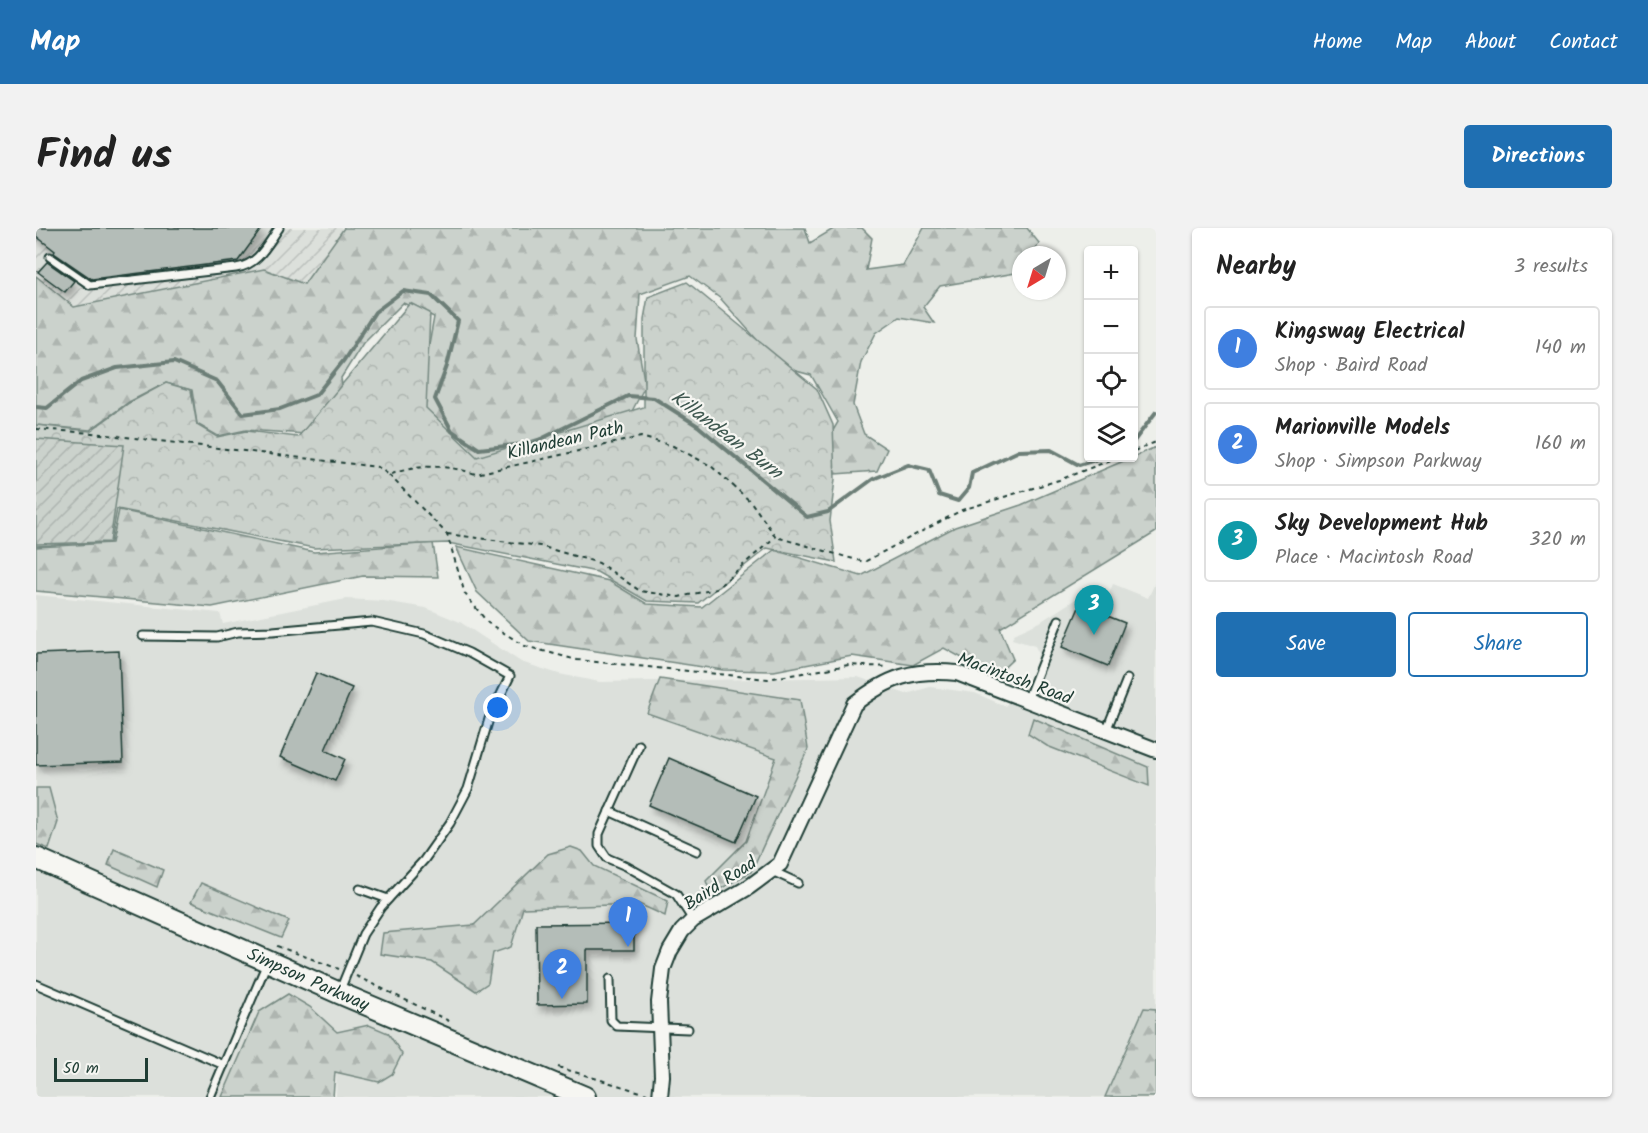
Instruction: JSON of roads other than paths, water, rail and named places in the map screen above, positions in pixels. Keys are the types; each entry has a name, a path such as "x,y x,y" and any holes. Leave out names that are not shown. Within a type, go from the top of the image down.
{"main road":[{"name":"Simpson Parkway","path":"36,858 556,1092 585,1097"}],"street":[{"name":"Macintosh Road","path":"834,743 854,704 875,687 903,676 929,671 957,673 1156,750"},
{"name":"Baird Road","path":"660,1097 662,1076 659,1002 663,969 669,951 682,931 693,920 780,864 834,743"}],"lane":[{"path":"50,257 90,285 248,267 279,228"},
{"path":"1027,700 1059,620"},
{"path":"143,636 218,637 238,632 372,622 424,634 469,653 510,676 489,719 468,789 450,823 424,860 388,899 363,934 339,993"},
{"path":"1106,731 1127,679"},
{"path":"639,745 599,834 599,846 607,858 676,894 693,920"},
{"path":"609,812 697,851"},
{"path":"772,871 798,883"},
{"path":"360,889 388,899"},
{"path":"210,1097 268,961"},
{"path":"609,979 611,1020 616,1026 688,1029"},
{"path":"36,984 224,1065"}],"waterway":[{"name":"Killandean Burn","path":"36,407 47,408 81,381 117,368 174,362 217,381 243,414 280,409 316,395 344,360 375,312 403,291 431,295 458,321 447,366 435,399 452,431 479,449 533,443 628,396 654,398 698,426 807,517 828,512 873,479 908,465 929,470 939,495 958,501 969,488 972,473 1019,451 1051,450 1079,465 1088,462"},
{"name":"Killandean Burn","path":"1138,436 1156,412"}],"place":[{"name":"Sky Development Hub","path":"1094,635"},
{"name":"Kingsway Electrical","path":"628,947"},
{"name":"Marionville Models","path":"562,999"}]}
